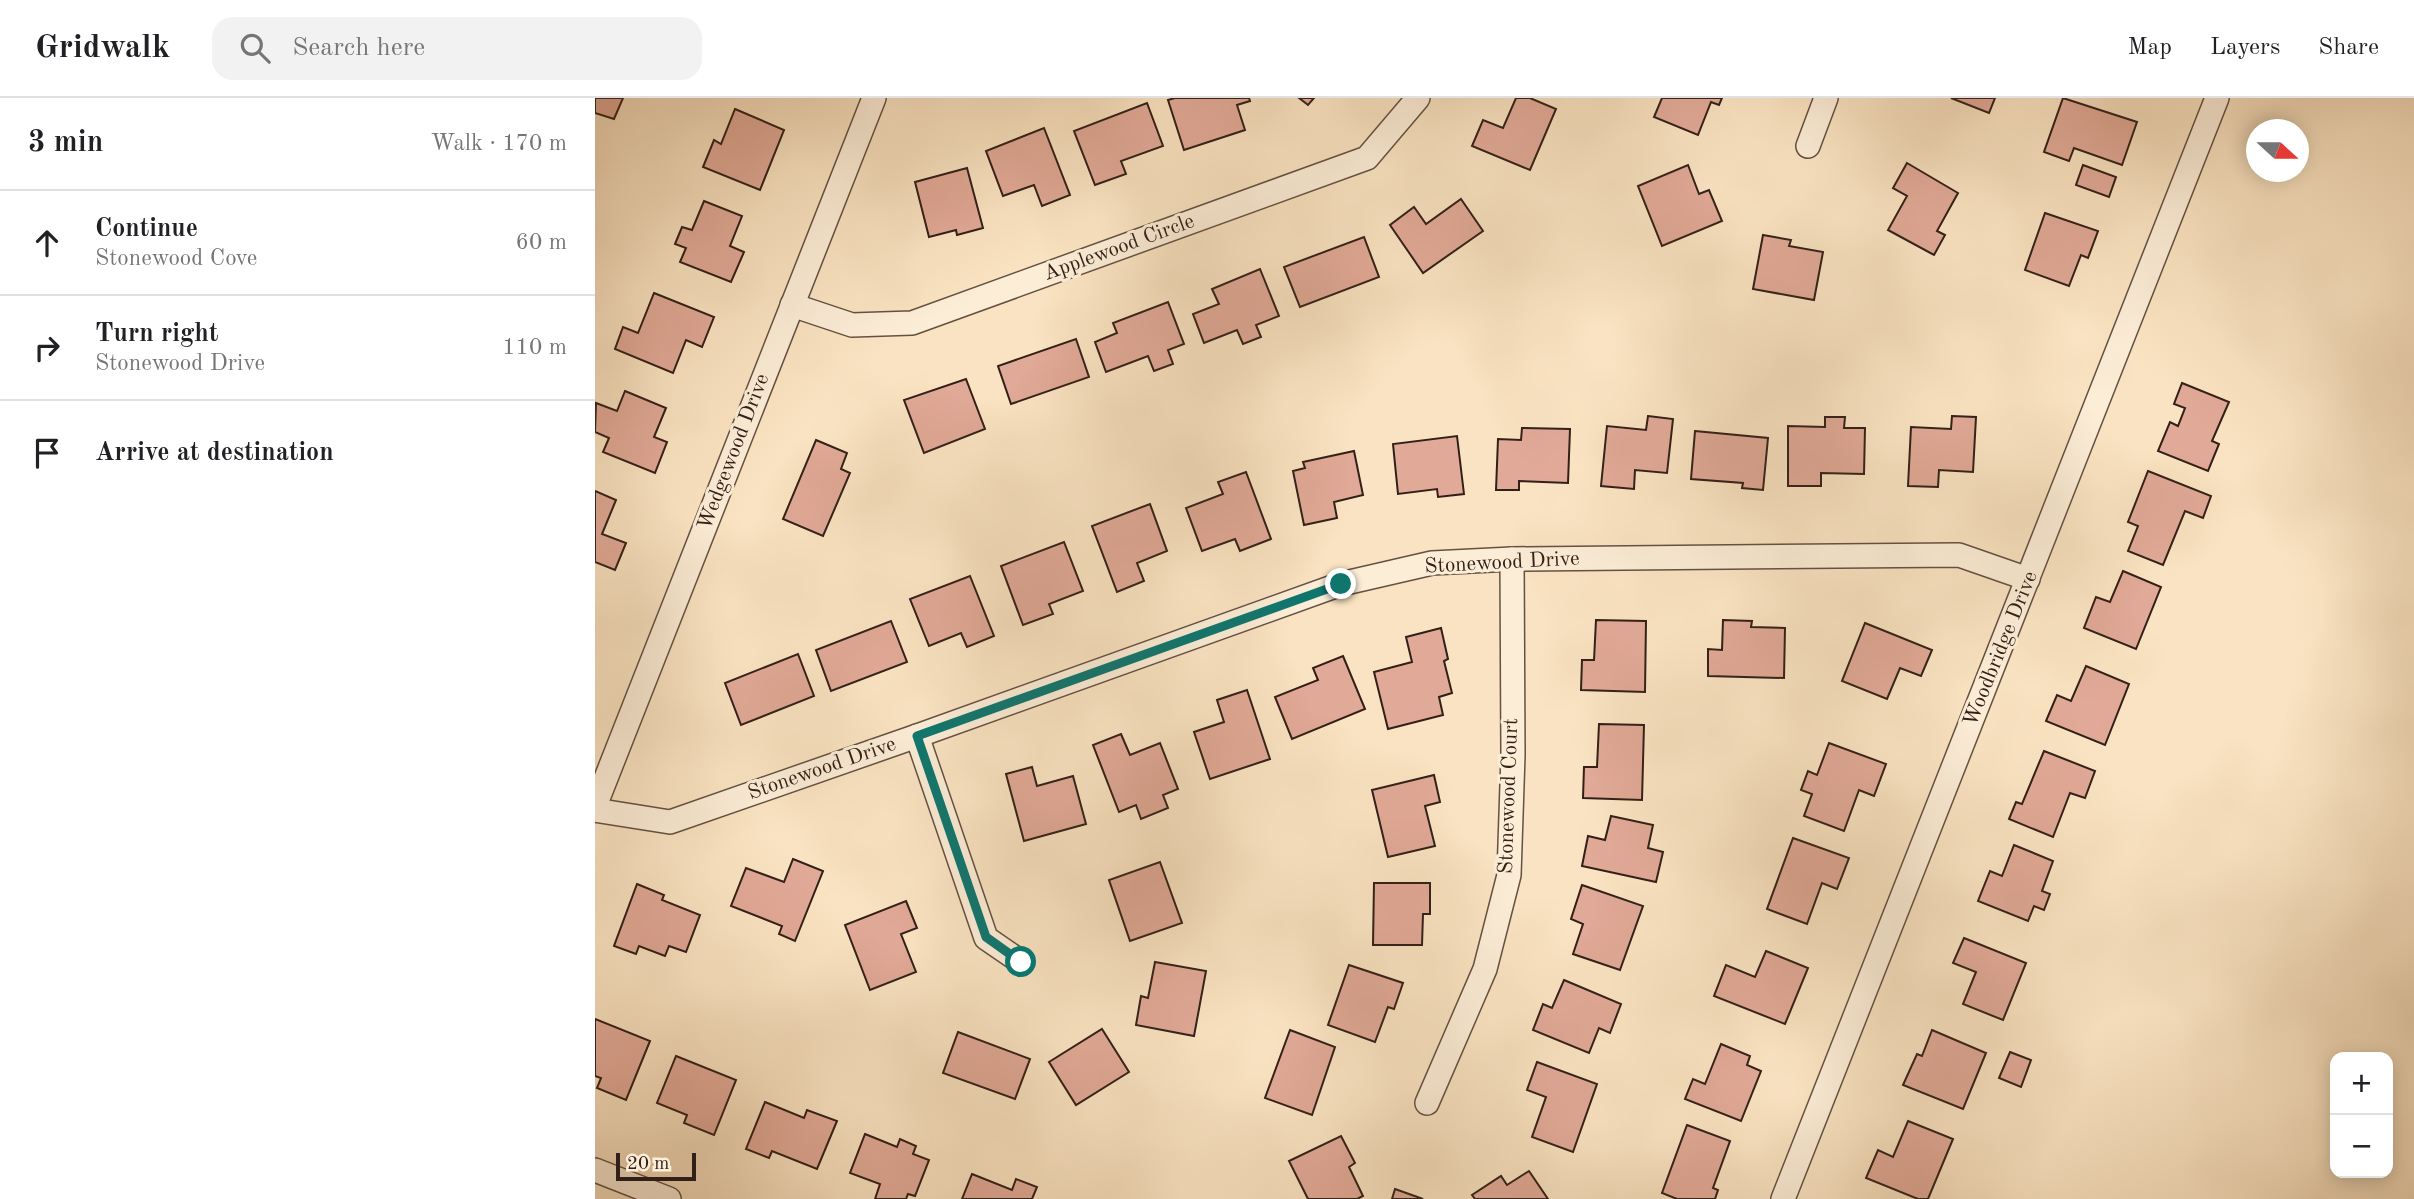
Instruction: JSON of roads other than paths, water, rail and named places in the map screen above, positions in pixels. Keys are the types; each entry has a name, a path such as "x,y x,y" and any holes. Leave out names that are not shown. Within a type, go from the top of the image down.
{"street":[{"name":"Wedgewood Drive","path":"595,808 873,98"},
{"name":"Applewood Circle","path":"792,305 852,325 912,323 1367,158 1418,98"},
{"path":"1808,146 1826,98"},
{"name":"Woodbridge Drive","path":"1783,1199 2217,98"},
{"name":"Stonewood Drive","path":"595,808 670,822 1341,584 1432,564 1512,559 1959,555 2028,579"},
{"name":"Stonewood Court","path":"1427,1102 1485,969 1509,875 1513,755 1512,559"},
{"path":"917,736 986,937 1021,962"},
{"path":"595,1170 669,1199"}]}
